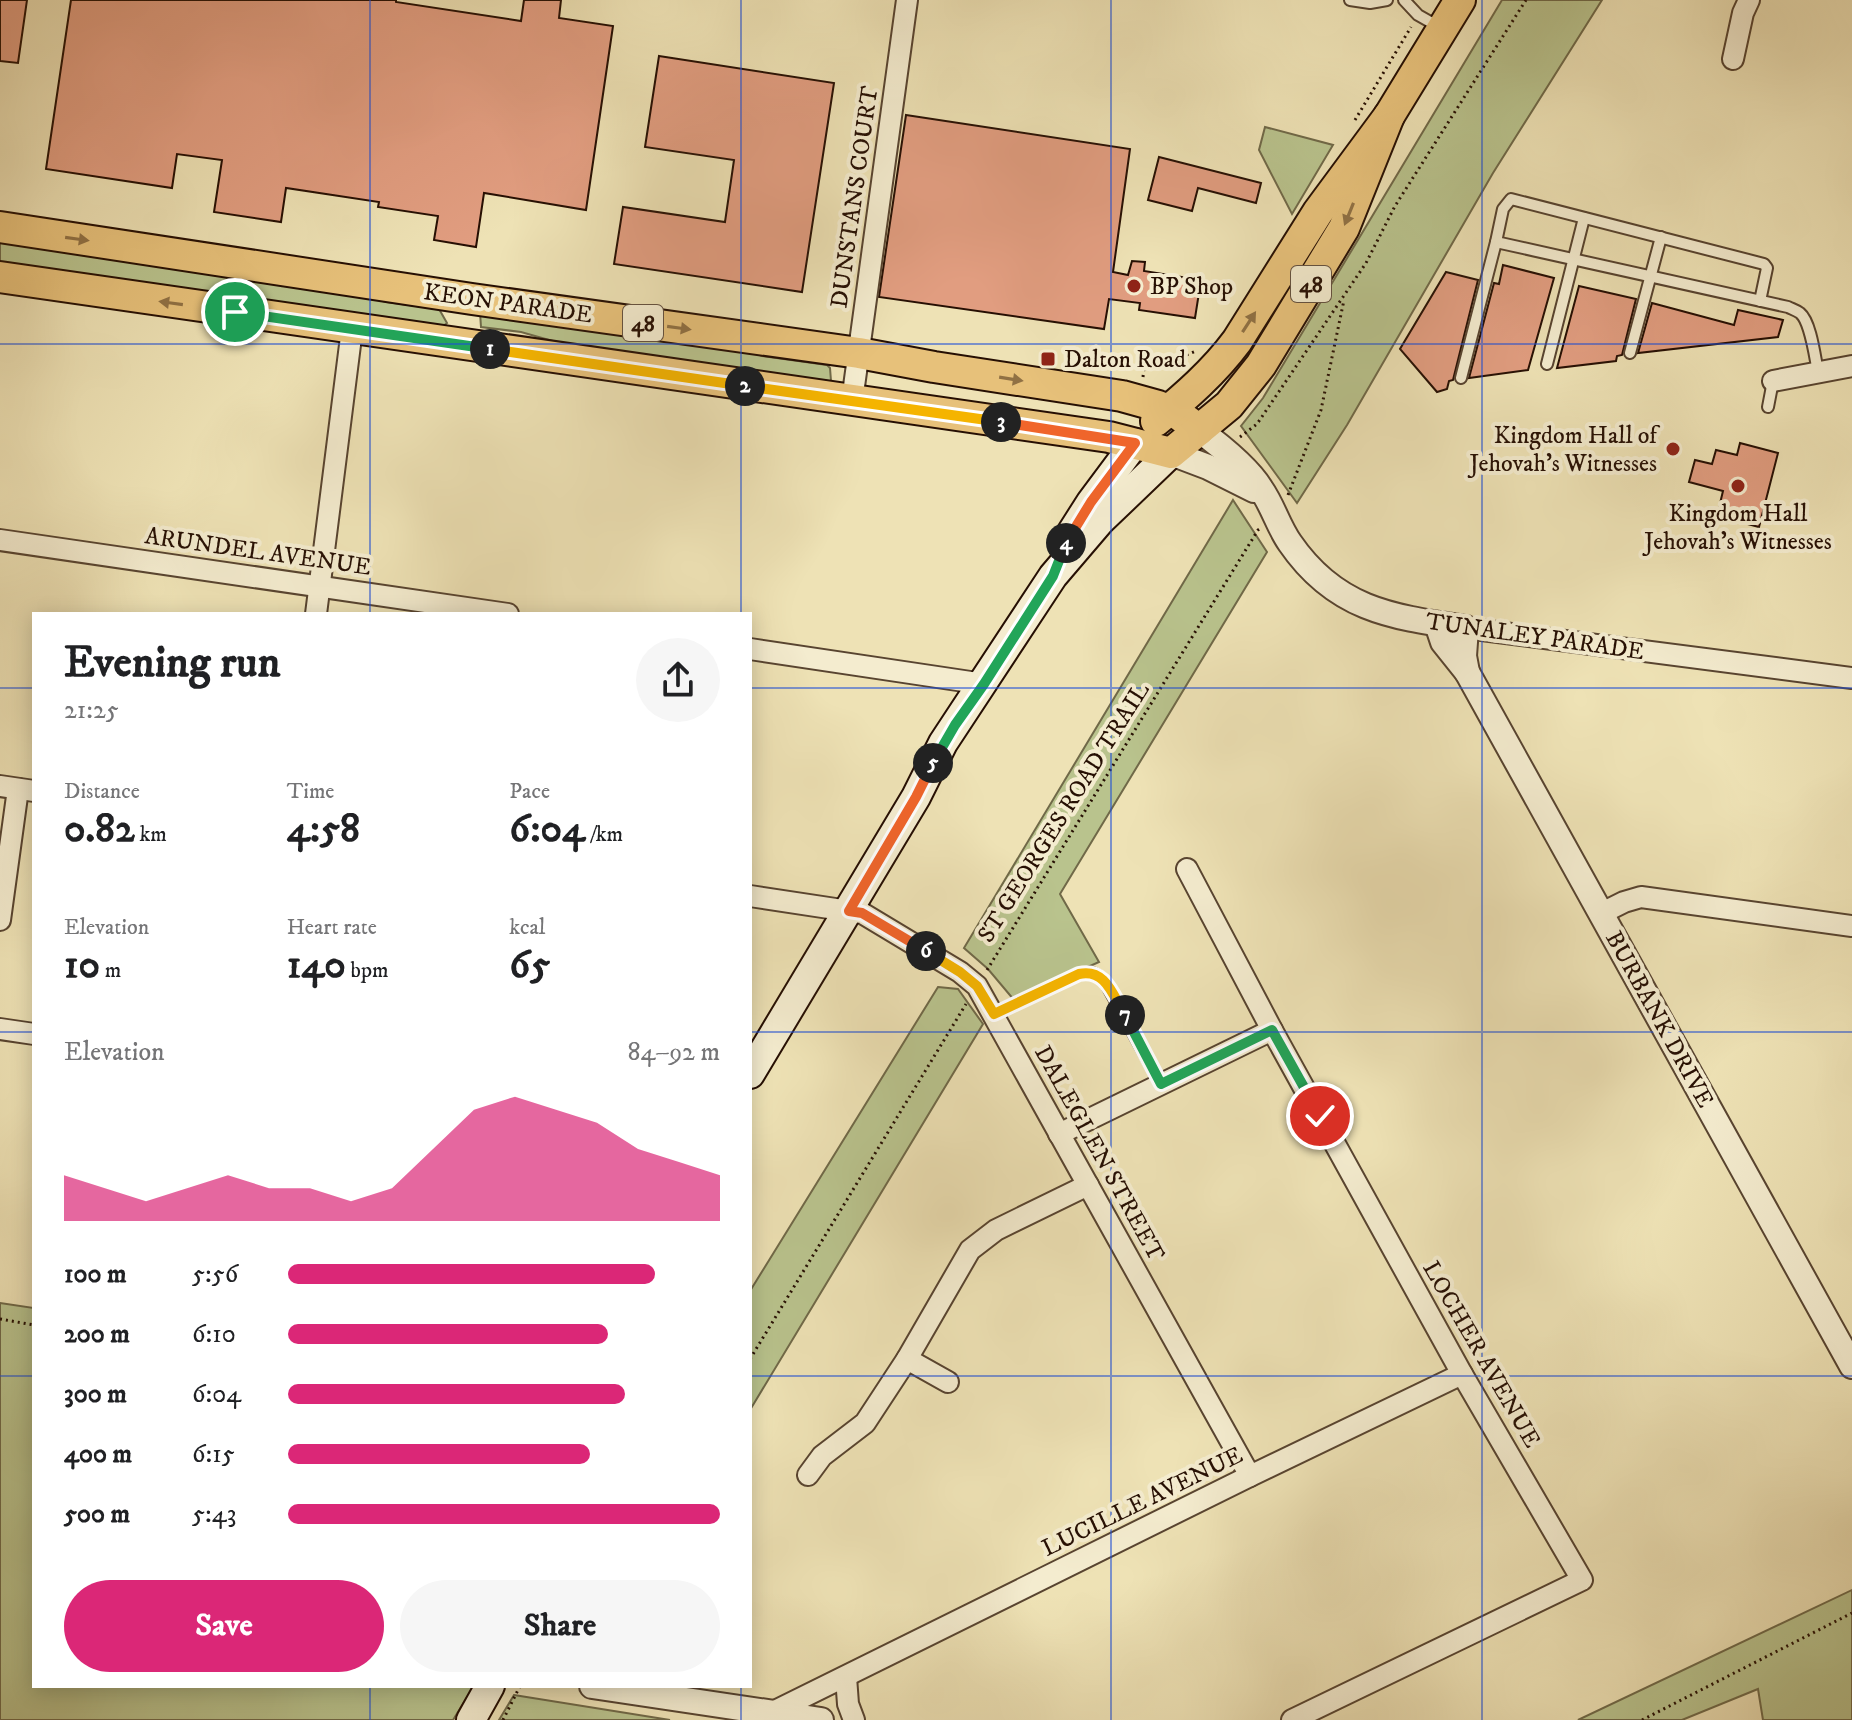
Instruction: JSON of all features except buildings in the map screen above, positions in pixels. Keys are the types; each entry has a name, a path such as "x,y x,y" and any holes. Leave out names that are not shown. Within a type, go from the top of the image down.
{"main road":[{"name":"48","path":"1170,411 1229,352 1318,212 1389,116 1460,0"},
{"name":"48","path":"1171,453 1211,439 1224,410 1245,388 1289,320 1344,228 1389,116"},
{"name":"KEON PARADE","path":"0,227 472,299 859,353 1122,396 1170,411 1211,439"},
{"name":"KEON PARADE","path":"0,277 1093,435 1171,453"},
{"path":"466,346 472,299"},
{"path":"1053,576 1066,543 1091,502 1135,443 1170,411"},
{"path":"752,1071 916,797 955,750 984,684 1053,576 1100,521 1171,453"},
{"path":"471,1720 489,1688"}],"street":[{"name":"DUNSTANS COURT","path":"852,401 907,0"},
{"path":"1733,59 1749,0"},
{"path":"316,612 352,329"},
{"path":"1773,381 1852,366"},
{"name":"TUNALEY PARADE","path":"1211,439 1278,499"},
{"name":"TUNALEY PARADE","path":"1171,453 1278,499"},
{"name":"TUNALEY PARADE","path":"1278,499 1278,524 1307,566 1353,601 1376,611 1437,624 1852,678"},
{"name":"ARUNDEL AVENUE","path":"0,540 494,612"},
{"name":"BURBANK DRIVE","path":"1437,624 1443,642 1467,672 1852,1366"},
{"name":"BURBANK DRIVE","path":"1466,628 1464,656 1467,672"},
{"path":"752,649 984,684"},
{"path":"0,920 17,789"},
{"name":"LOCHER AVENUE","path":"1187,869 1462,1374 1582,1580 1292,1720"},
{"name":"DALEGLEN STREET","path":"752,896 862,913 960,972 977,986 1250,1476"},
{"path":"1602,913 1641,897 1852,926"},
{"path":"0,1029 32,1034"},
{"path":"1059,1134 1272,1030"},
{"path":"808,1475 822,1456 865,1423 907,1359 970,1250 996,1230 1088,1185"},
{"path":"907,1359 948,1382"},
{"name":"LUCILLE AVENUE","path":"773,1712 1462,1374"},
{"path":"846,1677 848,1704 854,1720"},
{"path":"606,1688 821,1720"}],"lane":[{"path":"1350,0 1370,3 1387,0"},
{"path":"1404,0 1418,15 1442,29"},
{"path":"1461,378 1503,209 1511,199 1764,264 1767,268 1760,301"},
{"path":"1547,364 1584,218"},
{"path":"1630,353 1661,237"},
{"path":"1496,242 1788,307 1804,318 1818,372"},
{"path":"1768,407 1773,381"},
{"path":"994,1014 1079,974 1097,974 1105,982 1161,1084"}],"path":[{"path":"1211,439 1257,424 1345,297 1372,254 1395,206 1526,0"},
{"path":"1278,499 1319,418 1345,297"},
{"name":"ST GEORGES ROAD TRAIL","path":"752,1356 1258,530"},
{"path":"0,1319 32,1325"},
{"path":"1642,1720 1852,1613"},
{"path":"503,1720 519,1688"}],"green space":[{"path":"1502,0 1602,0 1493,173 1347,425 1297,503 1241,426 1263,398"},
{"path":"1265,127 1333,145 1292,214 1259,150"},
{"path":"0,240 348,291 386,302 439,309 447,323 441,328 0,265"},
{"path":"480,312 729,343 762,356 827,365 831,381 820,383 581,349 521,332 481,327"},
{"path":"1233,500 1267,552 1060,894 1099,962 1014,1000 988,969 964,948"},
{"path":"938,987 958,989 983,1024 752,1407 752,1288"},
{"path":"0,1303 32,1308 32,1688 473,1688 453,1720 0,1720"},
{"path":"1852,1590 1852,1720 1763,1720 1758,1689 1682,1720 1578,1720"},
{"path":"514,1695 670,1720 499,1720"}],"place":[{"name":"BP Shop","path":"1134,286"},
{"name":"Dalton Road","path":"1048,359"},
{"name":"Kingdom Hall of Jehovah's Witnesses","path":"1673,449"},
{"name":"Kingdom Hall Jehovah's Witnesses","path":"1738,486"}],"route":[{"path":"235,312 1135,443 1091,502 1066,543 1053,576 943,743 916,797 849,911 862,913 960,972 977,986 994,1014 1079,974 1097,974 1105,982 1161,1084 1272,1030 1320,1116"}]}
